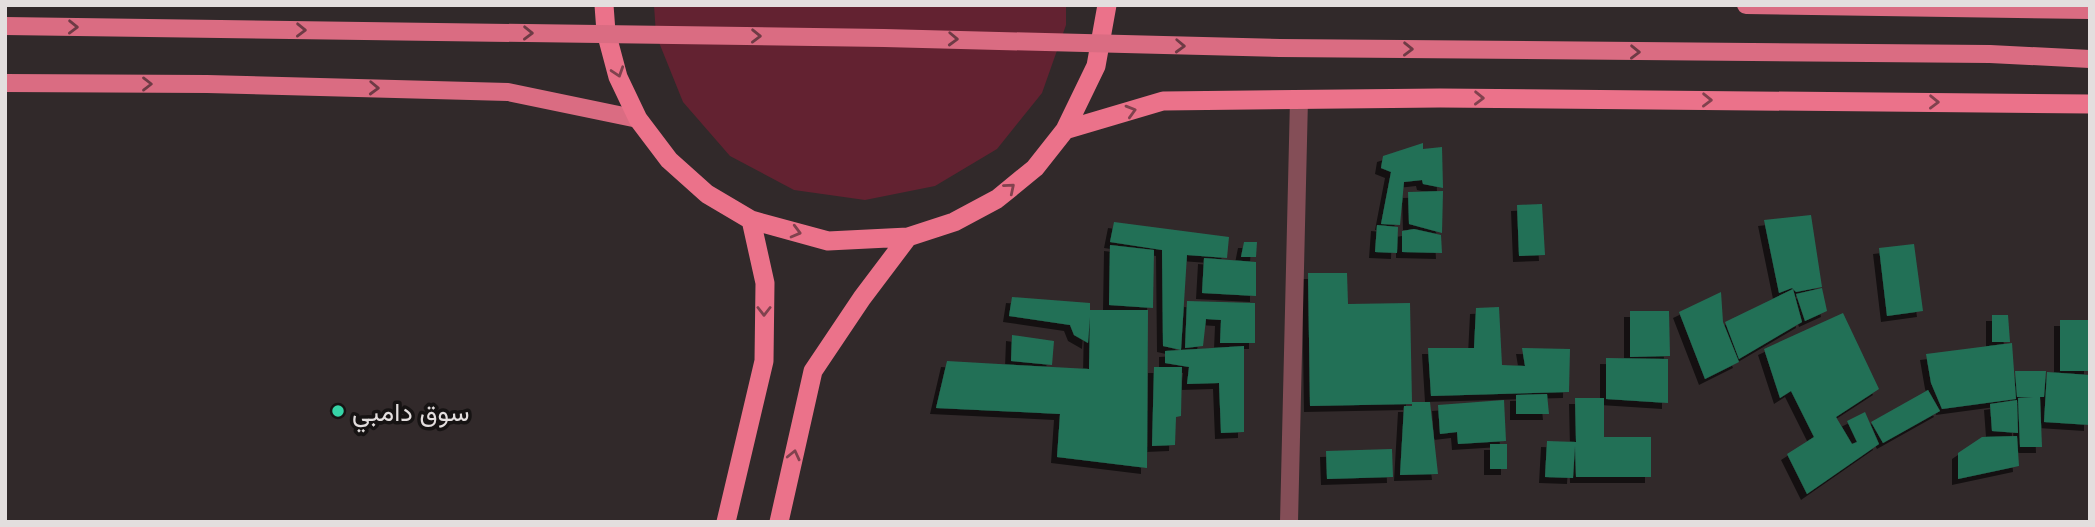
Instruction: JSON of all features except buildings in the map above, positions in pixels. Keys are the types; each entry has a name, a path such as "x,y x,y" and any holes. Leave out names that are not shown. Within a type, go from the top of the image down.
{"highway":[{"path":"604,5 606,32 618,77 639,119 669,160 707,194 751,220 828,241 908,237 954,222 997,199 1035,168 1065,130 1096,66 1107,5"},
{"path":"1065,130 1163,101 1440,97 2090,104"},
{"path":"726,522 764,361 765,283 751,220"},
{"path":"779,522 813,371 862,298 908,237"}],"main road":[{"path":"1746,5 2090,10"},
{"path":"5,26 884,38 1280,48 1990,54 2090,59"},
{"path":"5,83 208,84 508,92 639,119"}],"street":[{"path":"1289,522 1299,99"}],"shaded area":[{"path":"654,5 1066,5 1066,25 1042,93 997,149 935,186 865,200 794,190 730,156 683,102 656,35"}],"place":[{"name":"سوق دامبي","path":"338,411"}]}
